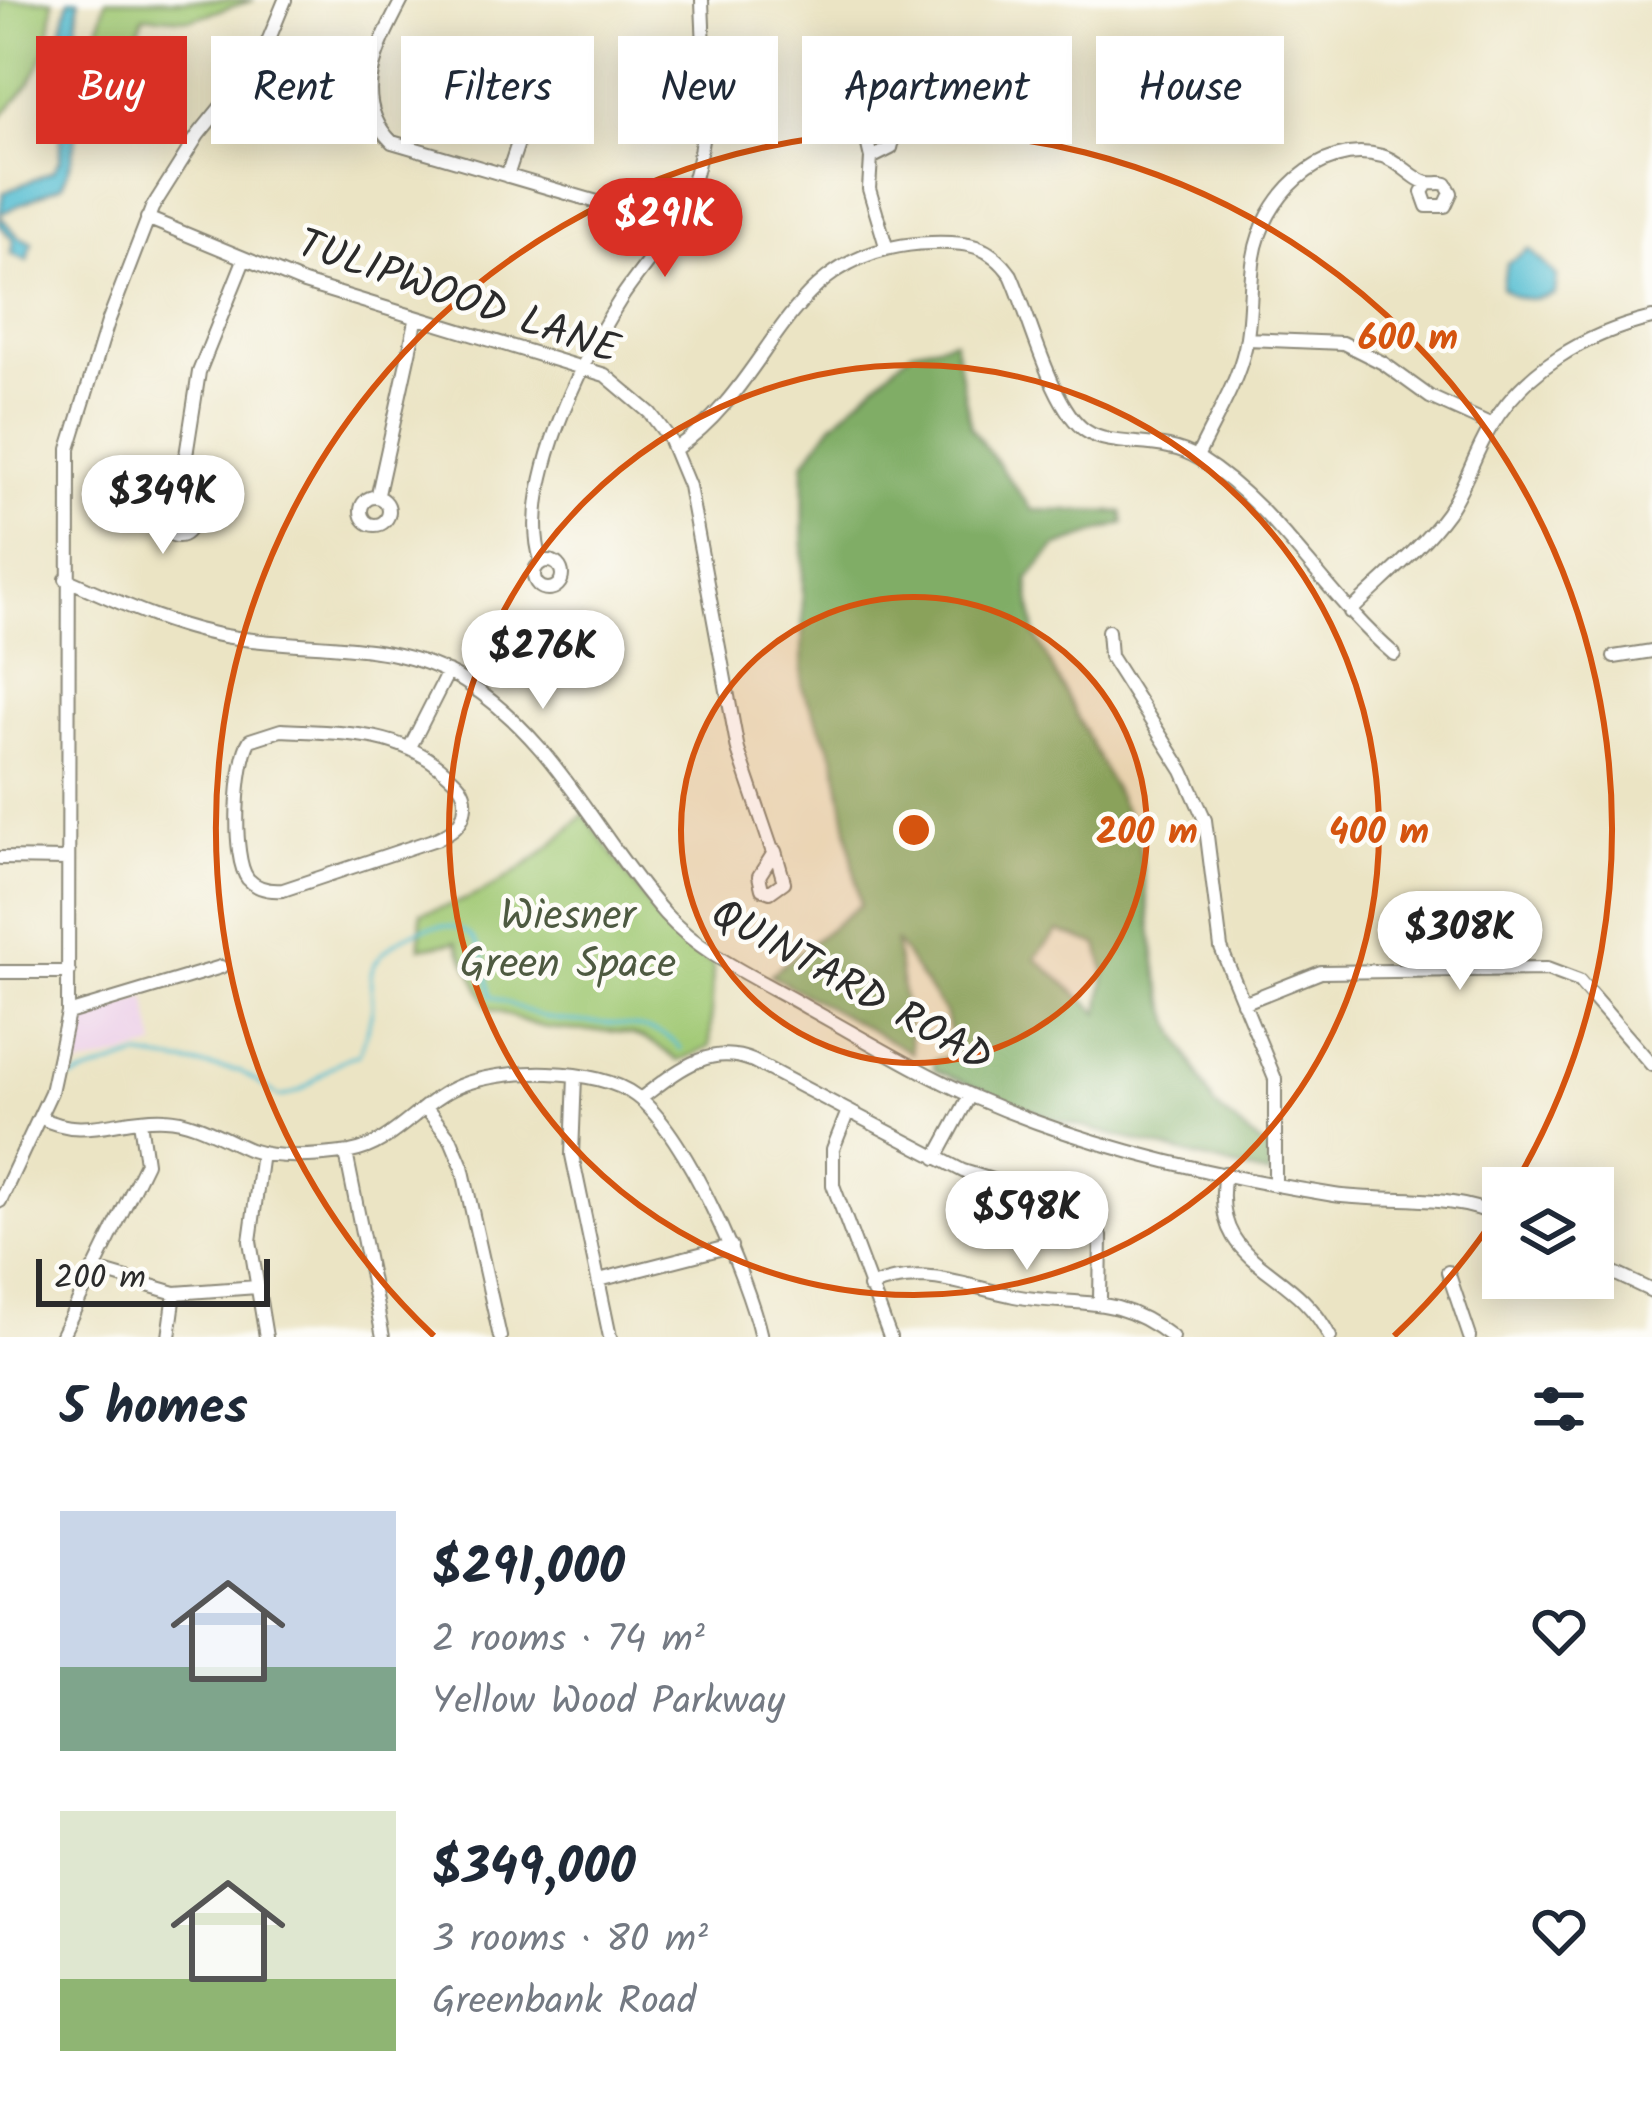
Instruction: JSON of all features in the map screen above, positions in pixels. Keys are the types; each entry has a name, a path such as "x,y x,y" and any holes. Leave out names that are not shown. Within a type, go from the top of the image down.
{"street":[{"path":"2,1193 58,1074 68,1013 69,449 147,218 198,135 262,56 285,0"},
{"path":"402,0 370,77 368,106 379,129 400,146 634,214 668,235"},
{"path":"541,560 537,534 550,454 583,367 623,296 668,235 686,201 703,142 702,0"},
{"path":"507,176 518,144"},
{"path":"1197,457 1236,381 1247,339 1262,223 1305,173 1334,157 1361,153 1401,163 1427,184"},
{"path":"871,158 868,189 886,245"},
{"name":"TULIPWOOD LANE","path":"147,218 244,260 416,321 583,367 630,393 675,448 697,520 738,750 772,850"},
{"path":"675,448 724,411 772,334 831,273 856,255 886,245 962,242 986,249 1011,275 1062,403 1085,431 1109,440 1169,444 1246,491 1350,612 1394,654"},
{"path":"178,507 199,372 244,260"},
{"path":"1350,612 1446,513 1492,425 1521,388 1563,353 1598,334 1652,318"},
{"path":"378,494 416,321"},
{"path":"1247,339 1343,343 1384,363 1430,398 1492,425"},
{"name":"QUINTARD ROAD","path":"66,579 208,633 380,650 448,672 488,697 534,738 682,931 766,984 970,1095 1037,1122 1275,1184 1372,1201 1467,1204 1482,1210"},
{"path":"1108,631 1110,656 1199,800 1221,948 1275,1079 1275,1184"},
{"path":"1614,657 1652,651"},
{"path":"410,747 448,672"},
{"path":"269,731 327,732 382,737 410,747 463,789 463,815 450,832 283,890 260,887 247,878 241,861 239,762 250,740 269,731"},
{"path":"0,858 67,859"},
{"path":"68,1013 221,968"},
{"path":"1243,1003 1321,972 1547,969 1580,981 1652,1065"},
{"path":"0,972 69,972"},
{"path":"640,1099 694,1061 724,1053 753,1060 936,1158 1088,1213 1103,1252 1100,1300"},
{"path":"40,1117 73,1129 140,1120 189,1124 262,1153 346,1153 382,1139 424,1107 481,1078 527,1073 575,1076 640,1099 690,1169 731,1246 760,1337"},
{"path":"575,1076 572,1155 610,1337"},
{"path":"936,1158 970,1095"},
{"path":"424,1107 451,1140 462,1166 500,1337"},
{"path":"848,1111 832,1149 831,1176 890,1337"},
{"path":"61,1337 146,1162 140,1120"},
{"path":"262,1153 250,1241 266,1337"},
{"path":"346,1153 383,1337"},
{"path":"1226,1173 1221,1213 1232,1241 1296,1289 1330,1337"},
{"path":"599,1280 731,1246"},
{"path":"94,1269 175,1293 257,1287"},
{"path":"1448,1272 1470,1337"},
{"path":"1614,1273 1652,1292"},
{"path":"869,1288 921,1274 1010,1295 1100,1300 1123,1306 1171,1337"},
{"path":"169,1337 175,1293"}],"shaded area":[{"path":"146,996 156,1047 70,1069 80,1020"}],"green space":[{"path":"0,0 53,0 49,36 36,36 36,71 0,117"},
{"path":"106,0 254,0 191,19 143,16 138,36 96,36"},
{"path":"954,340 971,428 1032,510 1122,512 1124,523 1055,547 1028,580 1035,634 1138,836 1158,976 1172,1023 1214,1105 1268,1150 1270,1176 1056,1120 934,1070 934,1061 955,1055 945,1013 895,940 912,1053 770,975 860,905 835,758 802,688 804,463 832,424 912,350","holes":["1058,931 1098,945 1105,973 1099,1013 1035,958"]},
{"name":"Wiesner Green Space","path":"584,814 667,931 713,965 710,1047 678,1061 628,1033 529,1023 489,1008 456,942 420,948 421,913 468,899 510,876"}],"water":[{"path":"69,0 79,0 77,36 61,33"},
{"path":"60,144 75,144 62,185 0,214 3,193 53,171 60,159"},
{"path":"0,216 19,237 32,242 28,261 11,254 13,240 0,225"},
{"path":"1529,249 1557,277 1555,294 1527,299 1502,287 1507,263"}],"waterway":[{"path":"71,1079 138,1056 240,1071 280,1097 292,1094 338,1063 359,1055 372,1009 371,974 378,959 400,939 443,926 457,928 475,940 491,996 544,1017 654,1031 681,1049"}]}
